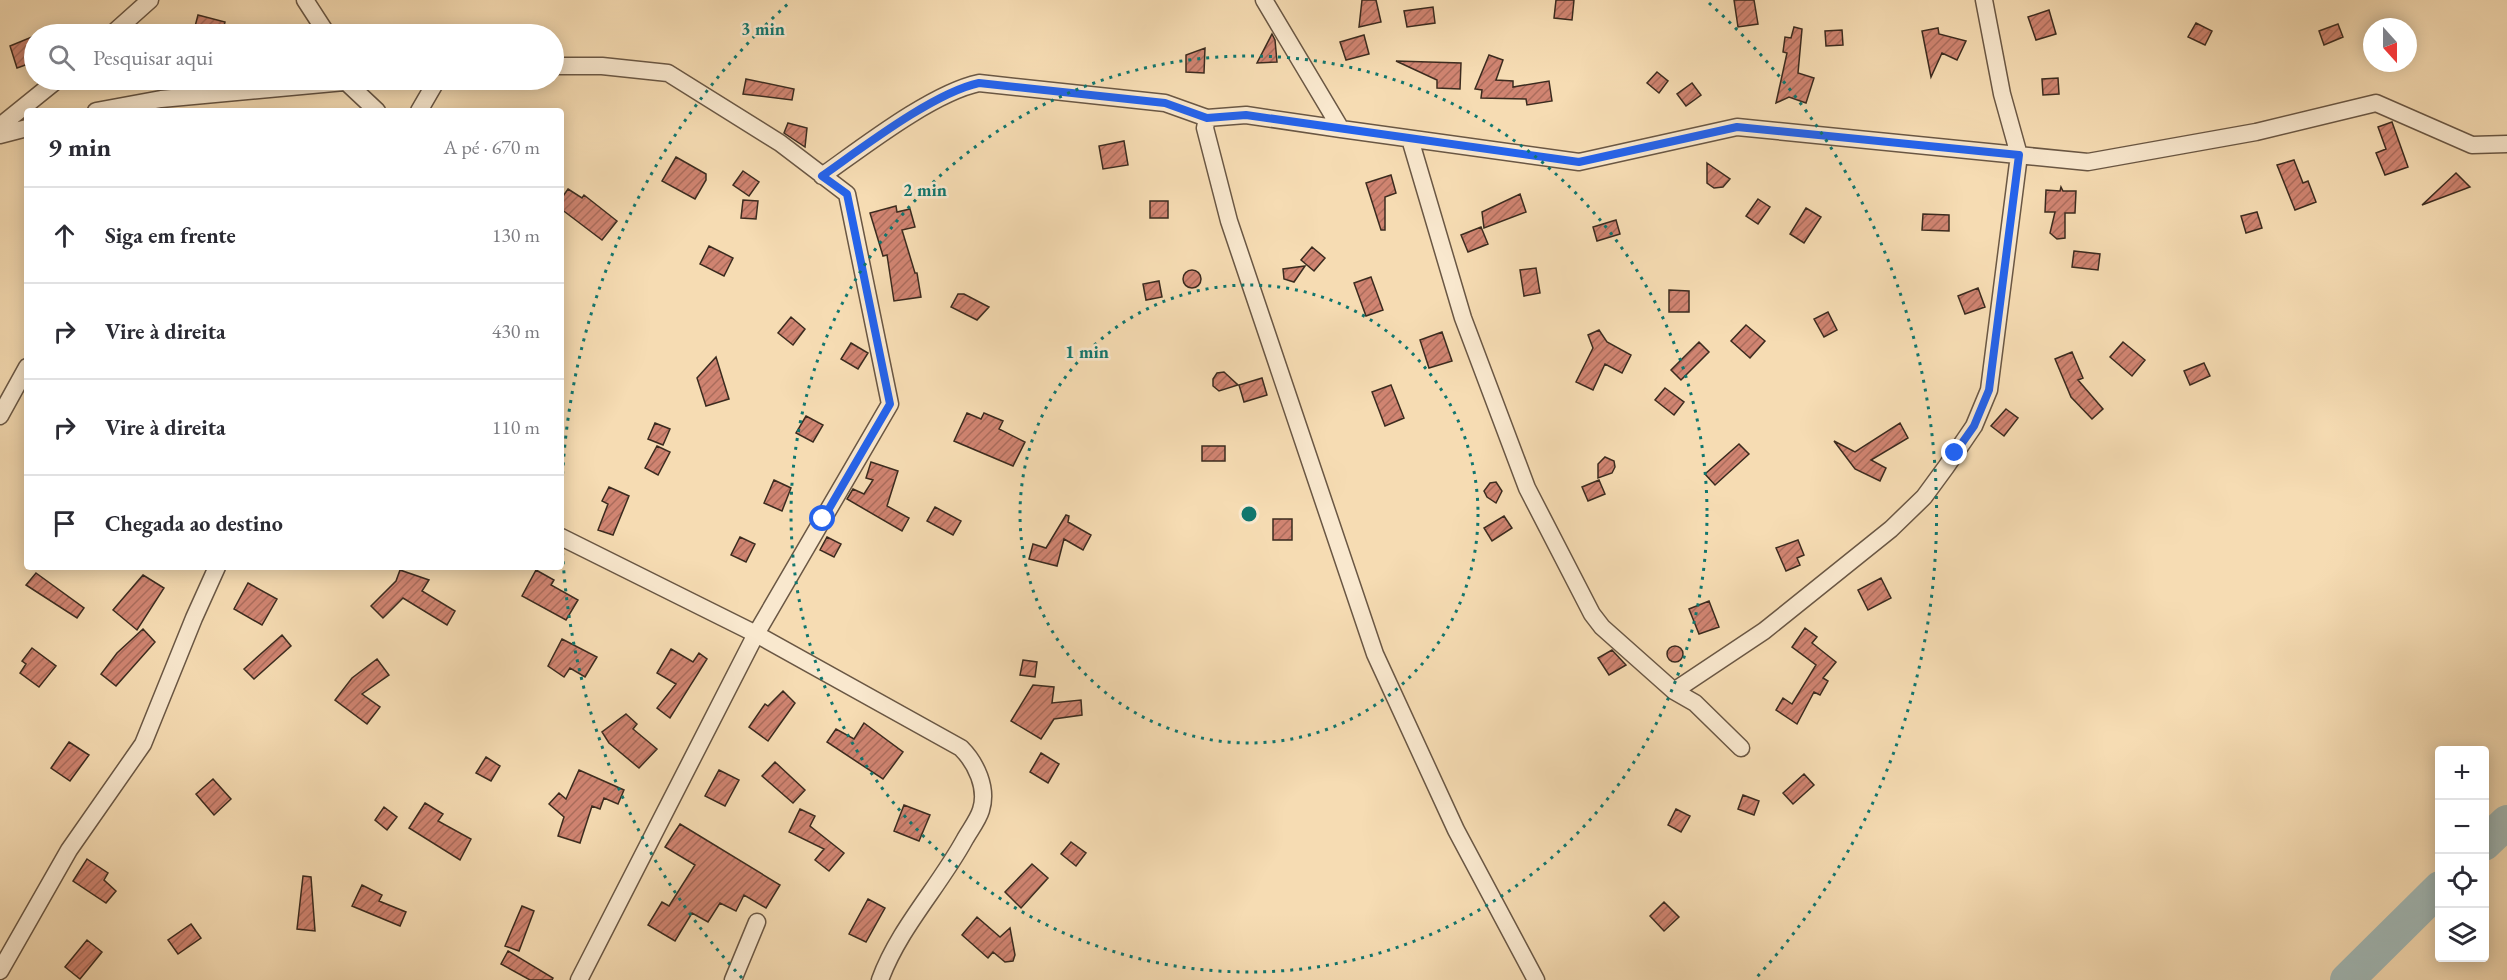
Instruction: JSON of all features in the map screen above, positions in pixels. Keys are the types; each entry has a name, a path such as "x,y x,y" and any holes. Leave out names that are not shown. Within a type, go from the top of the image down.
{"street":[{"path":"123,24 150,0"},
{"path":"305,0 321,24"},
{"path":"1264,0 1341,129"},
{"path":"1674,691 1764,631 1890,529 1924,497 1974,426 1989,390 2019,155 2002,94 1984,0"},
{"path":"564,66 602,66 668,73 780,143 847,194 890,404 756,634 579,980"},
{"path":"822,176 943,97 965,86 979,83 1165,103 1207,118 1246,115 1579,162 1737,127 2088,162 2256,132 2376,103 2472,145 2507,144"},
{"path":"0,126 45,90"},
{"path":"128,108 275,90"},
{"path":"354,90 373,108"},
{"path":"422,108 432,90"},
{"path":"1207,118 1205,128 1229,221 1375,654 1456,830 1536,980"},
{"path":"0,135 24,129"},
{"path":"1410,139 1463,318 1527,488 1592,614 1602,627 1674,691 1695,703 1741,748"},
{"path":"0,416 24,372"},
{"path":"564,538 756,634 961,748 974,762 982,791 981,810 948,871 890,952 880,980"},
{"path":"0,971 69,850 143,744 216,570"},
{"path":"733,980 757,922"}],"building":[{"path":"1362,0 1376,0 1381,22 1359,27"},
{"path":"1556,0 1574,0 1572,20 1554,18"},
{"path":"1734,0 1754,0 1758,24 1738,27"},
{"path":"1433,7 1435,23 1407,27 1404,11"},
{"path":"2049,10 2056,34 2036,40 2028,17"},
{"path":"198,15 225,22 224,24 196,24"},
{"path":"2196,23 2212,31 2205,45 2188,37"},
{"path":"2338,24 2343,37 2324,45 2319,31"},
{"path":"1794,27 1802,29 1798,73 1814,78 1806,103 1789,97 1776,103 1787,53 1783,52 1785,37 1791,38"},
{"path":"1938,28 1939,34 1966,41 1957,60 1942,53 1931,77 1922,31"},
{"path":"1842,30 1843,45 1826,46 1825,31"},
{"path":"1272,34 1275,40 1277,62 1257,63"},
{"path":"1364,35 1369,54 1346,60 1340,42"},
{"path":"24,40 24,66 17,68 10,46"},
{"path":"1205,48 1204,73 1186,72 1186,55"},
{"path":"1489,55 1503,60 1496,80 1513,81 1513,87 1549,81 1552,101 1527,105 1526,99 1481,98 1482,90 1475,89"},
{"path":"1396,61 1461,63 1460,89 1437,88 1437,80"},
{"path":"1657,72 1668,81 1659,93 1647,83"},
{"path":"2058,78 2059,94 2043,95 2042,79"},
{"path":"746,79 794,89 792,100 743,94"},
{"path":"1692,83 1701,95 1686,106 1677,94"},
{"path":"2392,122 2408,167 2385,175 2376,153 2386,149 2378,127"},
{"path":"788,123 807,128 805,147 784,133"},
{"path":"1124,141 1128,165 1103,169 1099,146"},
{"path":"676,157 706,174 706,180 695,199 662,181"},
{"path":"2294,160 2303,183 2308,181 2316,202 2295,210 2277,165"},
{"path":"1707,163 1730,179 1723,187 1714,188 1707,183"},
{"path":"743,171 759,182 749,196 733,185"},
{"path":"2456,173 2470,187 2422,205"},
{"path":"1391,175 1396,193 1385,197 1385,230 1381,230 1366,183"},
{"path":"2061,187 2063,191 2076,191 2075,213 2065,213 2065,238 2057,239 2050,233 2055,212 2045,212 2046,190 2060,191"},
{"path":"568,189 582,198 584,195 617,221 602,240 564,211 564,195"},
{"path":"1520,194 1526,212 1484,228 1482,212"},
{"path":"1758,199 1770,207 1758,224 1746,216"},
{"path":"743,200 758,201 756,219 741,218"},
{"path":"1150,201 1168,201 1168,218 1150,218"},
{"path":"896,206 897,212 910,209 915,227 902,230 915,273 917,273 921,297 894,301 887,255 883,256 870,213"},
{"path":"1806,208 1821,217 1804,243 1790,234"},
{"path":"2257,212 2262,228 2246,233 2241,216"},
{"path":"1923,214 1949,215 1949,231 1922,230"},
{"path":"1616,220 1620,234 1597,241 1593,227"},
{"path":"1481,227 1488,244 1468,252 1461,235"},
{"path":"709,246 733,258 724,276 700,264"},
{"path":"1312,247 1325,258 1314,271 1301,260"},
{"path":"2074,251 2100,254 2098,270 2072,267"},
{"path":"1305,266 1294,282 1284,279 1283,269"},
{"path":"1536,268 1540,293 1524,296 1520,270"},
{"path":"1192,270 1198,273 1201,279 1198,285 1192,288 1186,285 1183,279 1186,273"},
{"path":"1371,277 1383,310 1366,316 1354,283"},
{"path":"1159,281 1162,297 1146,300 1143,284"},
{"path":"1978,288 1985,307 1965,314 1958,296"},
{"path":"1669,290 1689,291 1689,312 1669,312"},
{"path":"958,294 964,294 989,307 977,320 951,307"},
{"path":"1828,312 1837,330 1824,337 1814,319"},
{"path":"791,317 805,329 793,345 778,333"},
{"path":"1746,325 1765,341 1750,358 1731,341"},
{"path":"1599,330 1607,342 1631,355 1622,373 1605,364 1593,390 1576,382 1593,348 1588,335"},
{"path":"1442,332 1452,361 1429,368 1420,340"},
{"path":"1699,342 1709,352 1681,380 1671,370"},
{"path":"2123,342 2145,360 2132,376 2110,357"},
{"path":"851,343 868,353 858,369 841,359"},
{"path":"2072,352 2083,378 2078,380 2103,409 2092,419 2071,397 2055,359"},
{"path":"716,357 729,399 706,406 697,378"},
{"path":"2204,363 2210,376 2190,385 2184,371"},
{"path":"1224,372 1238,385 1219,391 1213,386 1213,379 1217,373"},
{"path":"1262,378 1267,395 1244,402 1239,385"},
{"path":"1391,385 1404,418 1385,426 1372,392"},
{"path":"1665,388 1684,402 1674,415 1655,400"},
{"path":"2006,409 2018,418 2004,436 1991,426"},
{"path":"967,413 981,419 984,413 1003,421 999,429 1025,442 1013,466 954,441"},
{"path":"806,416 823,425 813,442 796,433"},
{"path":"655,423 670,429 663,445 648,439"},
{"path":"1900,423 1908,438 1871,460 1886,468 1880,481 1855,469 1834,441 1855,452"},
{"path":"1739,444 1749,454 1715,485 1705,474"},
{"path":"657,446 670,452 658,475 645,468"},
{"path":"1202,446 1225,446 1225,461 1202,461"},
{"path":"1605,457 1614,461 1615,467 1612,473 1598,478 1598,464"},
{"path":"871,462 898,471 887,506 909,518 902,531 847,499 853,489 864,494 873,480 866,478"},
{"path":"774,480 791,488 782,511 764,503"},
{"path":"1599,480 1605,494 1588,501 1582,487"},
{"path":"1496,482 1502,491 1496,503 1487,497 1484,491 1490,483"},
{"path":"609,487 629,496 613,535 598,530 608,504 602,501"},
{"path":"935,507 961,521 953,535 927,521"},
{"path":"1066,515 1069,516 1068,522 1091,535 1083,550 1064,539 1057,566 1029,559 1033,544 1046,548"},
{"path":"1504,516 1512,528 1492,541 1484,528"},
{"path":"1273,519 1292,519 1292,540 1273,540"},
{"path":"740,537 755,544 746,562 731,555"},
{"path":"827,537 841,544 834,557 820,550"},
{"path":"1798,540 1804,555 1797,558 1800,565 1786,571 1776,548"},
{"path":"400,570 429,580 422,591 455,611 447,625 403,598 383,618 371,606 396,581"},
{"path":"536,570 554,580 551,585 578,600 566,620 522,596"},
{"path":"36,573 84,608 77,618 26,585"},
{"path":"143,575 164,588 137,630 113,610"},
{"path":"1881,578 1891,598 1868,610 1858,590"},
{"path":"248,583 277,599 262,625 234,609"},
{"path":"1709,601 1719,627 1699,634 1689,609"},
{"path":"1805,628 1817,637 1812,643 1836,662 1823,678 1828,681 1820,695 1814,692 1797,724 1776,710 1783,698 1792,704 1816,665 1792,647"},
{"path":"143,629 155,642 116,686 101,674 117,653"},
{"path":"282,635 291,646 254,679 244,669"},
{"path":"562,639 597,657 585,677 570,668 564,677 548,666"},
{"path":"1675,646 1681,648 1683,654 1681,660 1675,662 1669,660 1667,654 1669,648"},
{"path":"32,648 56,666 39,687 20,673 26,664 22,661"},
{"path":"671,649 693,662 699,653 707,659 670,718 657,708 676,684 657,673"},
{"path":"1612,650 1626,665 1609,675 1598,658"},
{"path":"377,659 389,675 362,694 380,707 367,724 335,700 352,678"},
{"path":"1023,660 1037,662 1035,677 1020,675"},
{"path":"1033,685 1054,687 1052,703 1081,700 1082,715 1054,719 1041,739 1011,721"},
{"path":"783,691 795,703 768,741 749,727 765,704 768,706"},
{"path":"626,714 637,724 633,729 657,749 639,768 609,743 602,732"},
{"path":"864,723 903,752 883,779 827,742 836,729 854,739"},
{"path":"69,742 89,755 70,781 51,768"},
{"path":"1041,753 1059,764 1048,783 1030,772"},
{"path":"486,757 500,766 491,781 476,773"},
{"path":"775,762 805,790 793,803 762,776"},
{"path":"579,770 624,790 618,804 604,798 600,809 592,806 580,843 558,836 564,817 549,804 559,793 566,799"},
{"path":"719,770 739,780 725,806 705,796"},
{"path":"1804,774 1814,785 1793,804 1783,793"},
{"path":"213,779 231,799 214,815 196,794"},
{"path":"1743,795 1759,801 1754,815 1738,809"},
{"path":"425,803 443,814 438,821 471,839 460,860 409,828"},
{"path":"904,805 930,815 919,841 894,831"},
{"path":"384,807 397,817 387,830 375,820"},
{"path":"800,809 815,816 810,826 844,853 829,871 815,860 824,849 789,832"},
{"path":"1676,809 1690,816 1681,832 1668,825"},
{"path":"680,824 780,885 766,908 744,895 736,911 720,903 708,922 692,913 675,941 648,925 662,902 669,906 695,865 665,847"},
{"path":"1071,842 1086,853 1076,866 1061,854"},
{"path":"87,859 108,873 104,880 116,891 106,903 73,881"},
{"path":"1032,864 1048,878 1021,908 1005,892"},
{"path":"303,876 311,877 315,931 297,929"},
{"path":"362,885 382,895 379,901 406,912 400,926 352,906"},
{"path":"868,899 885,908 866,942 849,934"},
{"path":"1664,902 1679,917 1664,931 1650,916"},
{"path":"522,906 534,911 519,951 505,946"},
{"path":"977,917 1000,937 1010,928 1015,955 1013,961 1005,962 993,952 988,958 962,935"},
{"path":"191,924 201,938 178,954 168,940"},
{"path":"87,940 102,952 80,979 65,967"},
{"path":"508,951 553,978 552,980 530,980 501,964"}],"waterway":[{"path":"2489,839 2507,822"},
{"path":"2347,980 2435,893"}],"route":[{"path":"823,519 890,404 847,194 822,176 943,97 965,86 979,83 1165,103 1207,118 1246,115 1579,162 1737,127 2019,155 2009,217 1989,390 1974,426 1955,453"}]}
